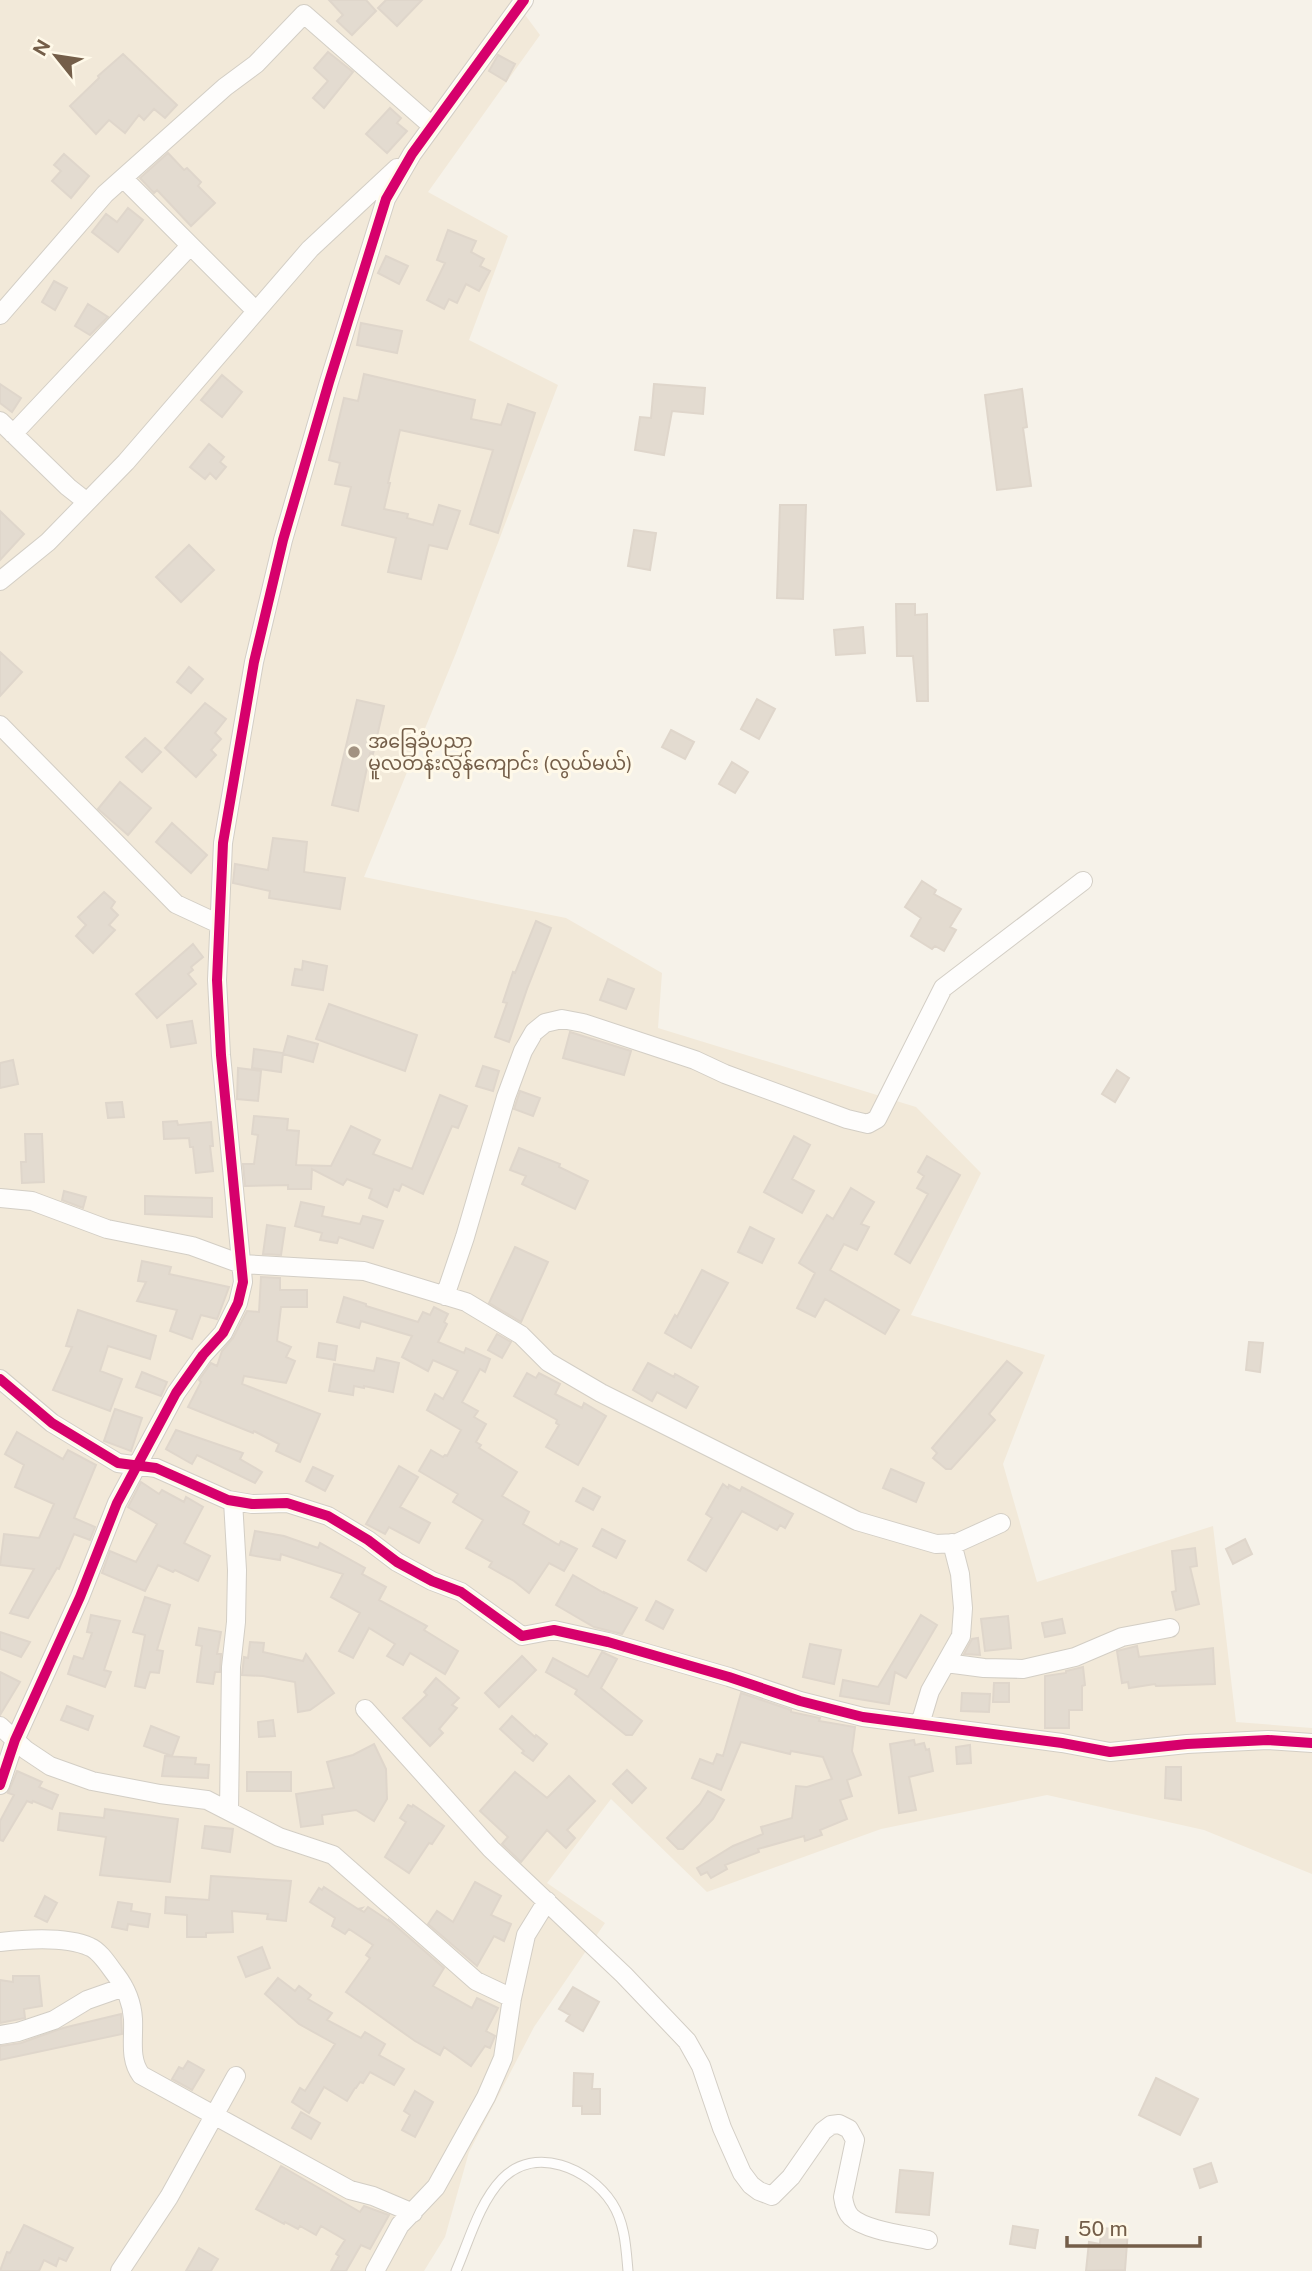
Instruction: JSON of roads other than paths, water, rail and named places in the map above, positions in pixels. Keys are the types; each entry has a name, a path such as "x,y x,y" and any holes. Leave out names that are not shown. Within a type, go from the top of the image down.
{"street":[{"path":"0,1785 15,1740 80,1597 117,1503 176,1393 203,1355 223,1333 238,1303 243,1282 221,1055 217,980 223,843 254,662 287,527 386,199 412,154 524,0"},
{"path":"0,315 105,194 225,87 256,64 304,14 432,126"},
{"path":"0,581 48,542 126,462 310,249 412,154"},
{"path":"123,178 256,311"},
{"path":"353,209 363,212 379,224"},
{"path":"13,434 190,246"},
{"path":"0,421 87,502"},
{"path":"0,725 176,904 219,924"},
{"path":"444,1296 523,1051 534,1032 545,1023 562,1019 583,1023 695,1060 847,1119 868,1124 877,1119 943,988 1083,881"},
{"path":"0,1198 32,1201 107,1229 192,1246 241,1264 364,1271 466,1302 521,1335 548,1362 601,1393 857,1521 936,1544 957,1543 1001,1523"},
{"path":"0,1379 51,1423 118,1463 156,1468 233,1501 252,1504 287,1503 328,1516 368,1540 397,1562 432,1581 461,1592 522,1636 554,1630 608,1642 863,1717 1110,1752 1187,1744 1268,1740 1312,1743"},
{"path":"229,1810 231,1667 236,1622 237,1570 233,1501"},
{"path":"920,1724 930,1691 961,1636 964,1608 960,1574 952,1544"},
{"path":"946,1663 1023,1669 1075,1657 1122,1637 1170,1628"},
{"path":"365,1709 491,1849 634,1984 687,2041 701,2066 727,2141 742,2173 751,2185 772,2196 791,2177 823,2131 831,2125 839,2124 849,2129 855,2140 843,2197 850,2217 862,2225 928,2240"},
{"path":"0,1726 50,1766 92,1781 207,1800 279,1837 333,1855 476,1981 512,1998"},
{"path":"375,2271 400,2225 436,2187 485,2097 503,2058 512,1998 526,1935 547,1901"},
{"path":"0,1942 32,1939 92,1948 124,1987 131,2002 134,2065 141,2075 350,2190 373,2196 413,2213"},
{"path":"0,2035 54,2020 87,2000 124,1987"},
{"path":"120,2271 169,2197 236,2076"}],"lane":[{"path":"456,2271 487,2198 503,2178 521,2165 537,2162 558,2163 581,2173 613,2204 625,2235 628,2271"}],"place":[{"name":"အခြေခံပညာ မူလတန်းလွန်ကျောင်း (လွယ်မယ်)","path":"354,752"}]}
